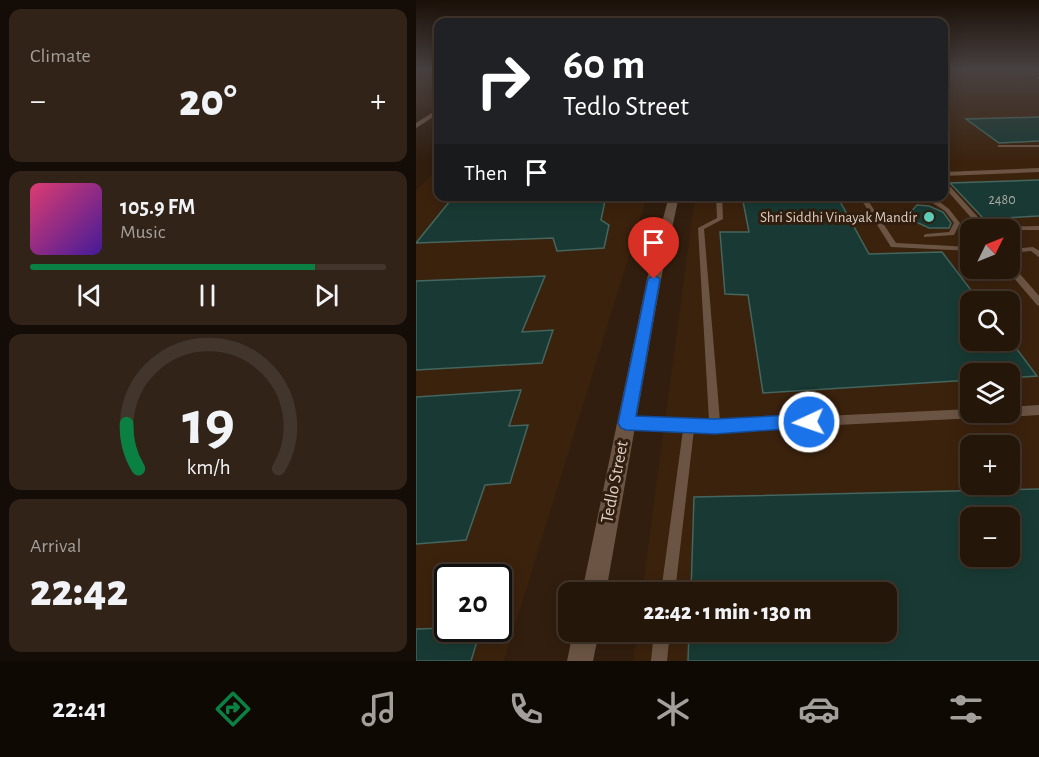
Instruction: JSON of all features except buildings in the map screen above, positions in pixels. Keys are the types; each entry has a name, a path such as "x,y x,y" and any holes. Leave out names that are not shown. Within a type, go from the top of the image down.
{"street":[{"path":"416,126 434,114"},
{"name":"Tedlo Street","path":"596,582 654,279 673,201"},
{"path":"580,661 584,642"}],"lane":[{"path":"1000,146 1040,146"},
{"path":"948,174 1040,170"},
{"path":"948,187 985,229 1040,228"},
{"path":"715,426 701,228 720,219 719,201"},
{"path":"865,201 894,245 960,248"},
{"path":"926,236 952,234 958,223 947,210 934,201"},
{"path":"1020,250 1036,249 1040,256"},
{"path":"1019,279 1040,303"},
{"path":"1020,411 1040,410"},
{"path":"626,423 715,426 960,414"},
{"path":"669,582 689,425"},
{"path":"659,661 661,642"}],"shaded area":[{"path":"416,100 434,100 434,107 416,107"},
{"path":"948,100 1040,100 1039,661 633,661 636,642 897,642 897,582 643,582 694,201 948,201"},
{"path":"434,174 434,201 646,201 512,635 512,564 434,564 434,642 510,642 504,661 416,661 416,190"}],"place":[{"name":"Shri Siddhi Vinayak Mandir","path":"929,217"}],"route":[{"path":"654,279 626,423 715,426 809,422"}]}
